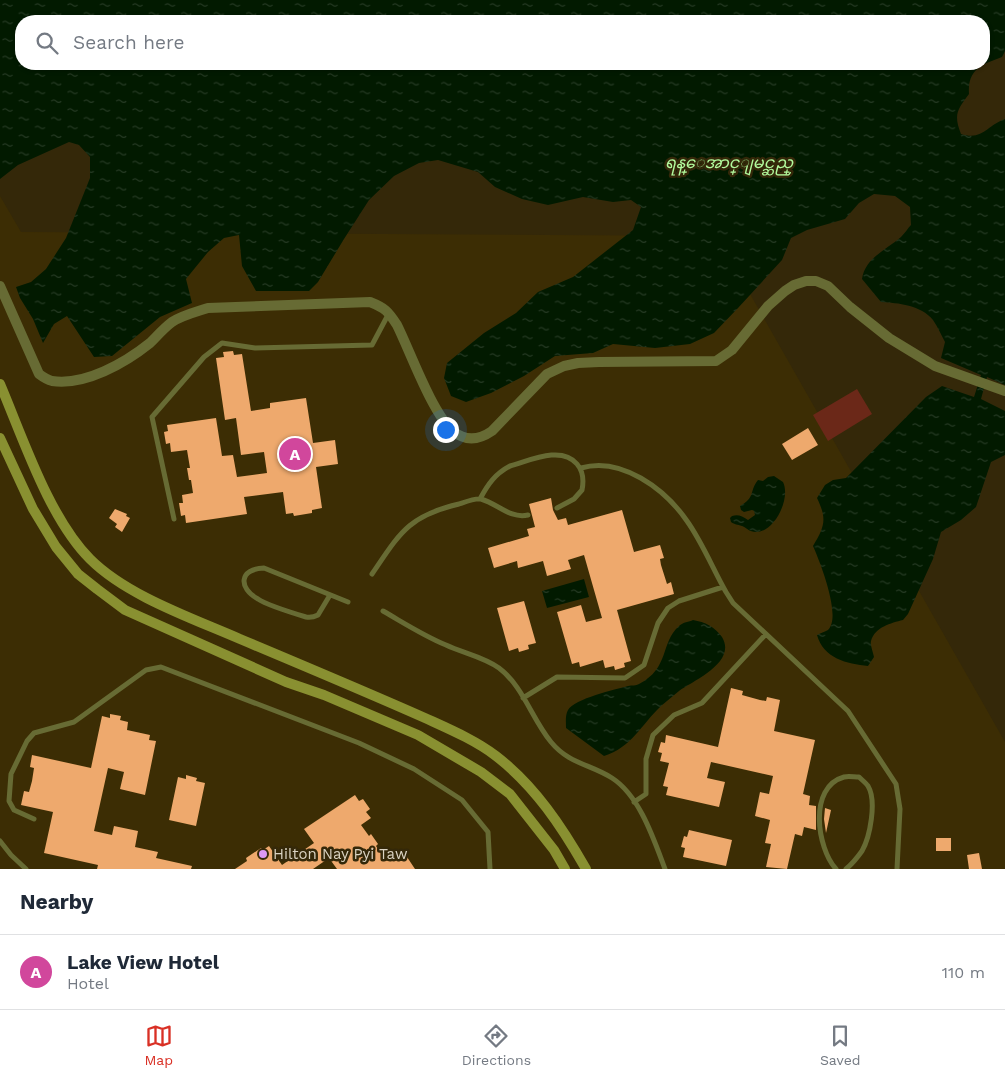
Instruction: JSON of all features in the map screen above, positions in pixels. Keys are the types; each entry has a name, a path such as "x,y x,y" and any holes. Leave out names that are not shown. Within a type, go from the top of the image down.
{"main road":[{"path":"0,384 50,500 90,558 135,592 193,619 425,718 462,735 487,750 524,781 543,803 570,841 586,869"},
{"path":"0,438 34,509 56,547 78,574 97,589 125,610 286,682 324,695 418,735 481,772 510,794 554,850 565,869"}],"street":[{"path":"0,286 39,374 50,381 67,382 90,378 118,364 149,343 172,322 208,308 370,302 383,307 397,325 440,414 453,431 462,437 472,439 482,438 492,431 547,374 564,366 599,362 716,361 732,350 768,306 794,285 806,281 816,281 828,286 850,308 890,338 935,366 1005,391"}],"lane":[{"path":"174,519 152,417 204,357 222,343 255,348 372,345 389,313"},
{"path":"480,499 494,476 510,466 553,455 566,456 574,460 581,468 583,476 582,490 574,499 557,508"},
{"path":"581,468 592,465 616,467 637,476 662,494 687,521 723,587 741,612 848,711 896,784 900,808 897,869"},
{"path":"372,574 398,538 417,519 434,510 480,499 514,515 528,515"},
{"path":"330,595 318,615 308,617 258,600 247,591 244,580 245,575 255,568 264,568 348,602"},
{"path":"522,698 557,677 625,678 644,665 658,623 668,608 679,601 723,587"},
{"path":"383,611 426,637 498,667 514,684 540,728 563,755 613,779 623,787 634,802 651,833 665,869"},
{"path":"634,802 646,794 646,759 653,735 674,715 702,703 766,634"},
{"path":"34,819 14,810 9,801 11,774 27,741 34,733 74,722 146,670 161,667 360,743 414,769 462,800 488,832 490,869"},
{"path":"836,869 825,851 821,837 819,813 822,797 831,784 844,777 859,777 868,786 872,800 870,831 863,850 846,869"},
{"path":"0,841 26,869"}],"shaded area":[{"path":"0,196 21,232 717,236 1005,742 1005,869 0,869"},
{"path":"857,389 872,414 828,441 813,415"}],"water":[{"name":"ရန္ေအာင္ျမင္ဆည္","path":"0,0 1005,0 1005,51 1002,57 990,62 990,15 15,15 15,70 976,70 971,77 969,94 958,112 957,121 961,134 968,136 980,134 1005,119 1005,385 987,377 981,399 1005,411 1005,455 991,462 976,507 961,520 941,532 933,559 908,614 903,620 889,624 876,632 871,643 874,657 868,666 852,664 830,654 820,643 817,635 828,630 832,623 833,614 828,589 813,546 823,522 817,498 825,485 833,480 846,478 926,397 942,386 974,397 981,375 941,358 945,342 935,323 928,315 909,306 881,302 862,279 867,265 901,237 911,225 910,207 895,196 874,194 859,203 845,219 807,230 791,238 782,260 714,333 690,344 655,348 613,344 593,353 555,356 524,376 491,393 466,402 451,396 444,378 447,363 484,333 516,313 538,292 573,277 633,230 641,207 631,200 613,202 583,197 548,205 522,199 495,187 478,172 438,160 419,163 394,176 369,200 318,282 309,291 256,291 242,266 239,235 224,238 208,252 186,279 192,303 160,317 112,356 94,357 67,316 54,324 43,343 16,287 31,282 46,269 66,238 90,178 90,157 79,145 69,142 18,165 0,179"},
{"path":"774,476 783,482 785,489 783,505 775,520 763,531 756,532 731,522 730,518 732,516 740,516 748,520 755,515 752,510 744,512 740,506 748,500 758,480 763,481 768,477"},
{"path":"584,579 589,597 547,608 542,591"},
{"path":"693,620 702,622 719,633 725,646 724,654 719,662 704,676 679,691 661,706 636,735 622,747 604,756 566,728 567,712 578,702 605,692 638,685 649,678 656,671 673,633 684,623"}],"building":[{"path":"233,351 234,355 242,354 251,411 270,408 270,403 306,398 313,443 335,440 338,464 316,467 322,508 312,510 312,513 294,516 293,513 286,514 283,492 244,497 247,514 186,523 185,515 181,516 179,503 183,503 182,495 193,493 187,468 190,468 187,450 171,452 170,443 166,444 164,432 168,431 167,425 216,418 222,456 233,455 237,477 267,473 264,452 241,455 236,418 225,420 216,358 224,357 223,352"},
{"path":"808,428 818,445 792,460 782,444"},
{"path":"551,498 553,510 558,520 566,518 568,525 622,510 634,552 660,545 664,558 660,559 661,565 667,584 671,582 674,594 617,610 631,661 624,663 625,667 615,670 614,666 605,668 603,660 580,667 579,662 572,664 557,612 581,605 586,622 602,618 584,555 568,560 571,569 547,576 543,561 518,568 517,561 494,568 488,548 529,536 527,529 535,527 529,504"},
{"path":"115,509 127,514 126,516 130,518 122,532 115,527 117,524 109,518"},
{"path":"524,601 536,643 528,645 529,649 519,652 518,648 509,651 497,608"},
{"path":"731,688 743,691 742,695 760,700 766,701 767,697 780,700 774,731 815,740 803,794 810,796 809,805 816,806 816,830 804,827 802,836 795,834 787,869 766,867 771,844 765,843 770,820 755,816 760,792 769,794 773,776 711,762 707,778 725,782 719,807 666,795 668,787 663,786 669,763 660,761 662,753 658,752 661,742 665,743 666,735 718,747"},
{"path":"110,714 121,716 120,720 128,722 127,730 150,735 149,740 156,741 145,795 120,789 124,772 108,768 94,831 112,835 114,826 138,831 135,847 158,852 156,858 192,866 191,869 97,869 98,865 44,853 53,812 21,805 24,791 29,792 32,781 34,768 30,767 32,755 91,768 102,716 110,718"},
{"path":"186,775 197,778 196,781 205,783 196,826 169,820 178,777 186,779"},
{"path":"355,795 359,801 363,799 370,809 366,812 371,818 361,825 378,844 376,846 386,861 399,852 404,860 407,857 415,869 337,869 329,858 313,869 235,869 247,861 246,858 261,848 263,850 269,846 282,865 314,843 304,829"},
{"path":"825,808 831,810 826,833 824,819"},
{"path":"689,830 732,840 726,866 683,857 685,848 681,847 684,836 687,837"},
{"path":"936,838 951,838 951,851 936,851"},
{"path":"979,853 982,869 969,869 967,855"}],"place":[{"name":"Lake View Hotel","path":"295,454"},
{"name":"Hilton Nay Pyi Taw","path":"263,854"}]}
